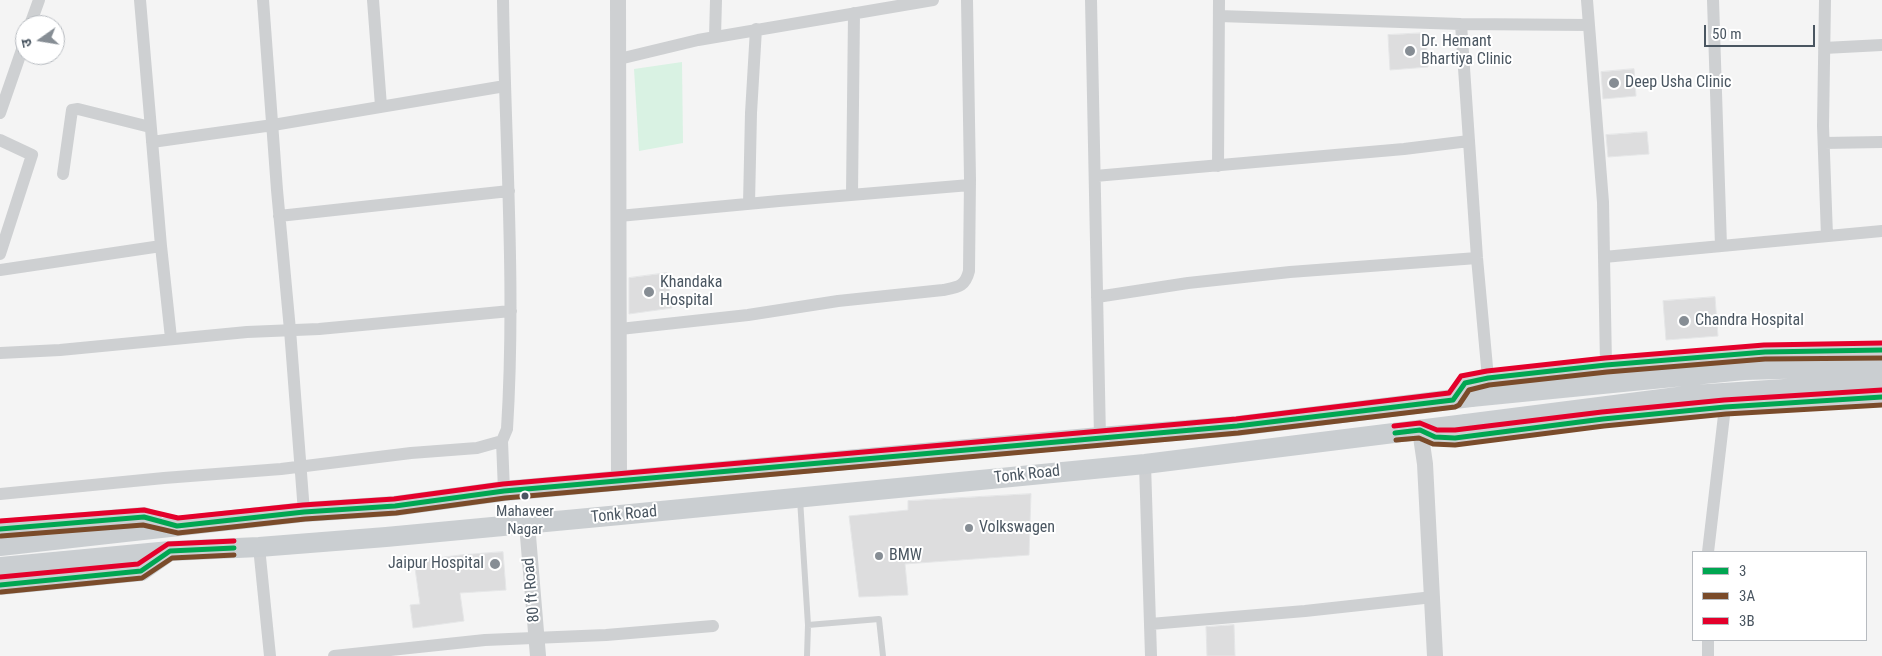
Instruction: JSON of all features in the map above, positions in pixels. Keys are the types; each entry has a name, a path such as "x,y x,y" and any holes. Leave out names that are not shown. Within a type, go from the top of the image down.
{"main road":[{"name":"Tonk Road","path":"0,546 304,512 395,506 504,491 1237,426 1462,399 1744,370 1882,366"},
{"path":"1420,430 1693,395 1816,387 1882,386"},
{"name":"Tonk Road","path":"0,567 170,550 260,547 527,524 800,498 1145,464 1420,430"},
{"path":"0,529 144,517 177,526"},
{"path":"0,585 141,572 170,550"}],"street":[{"path":"34,15 39,0"},
{"path":"140,0 150,127 171,338"},
{"path":"263,0 304,512"},
{"path":"373,0 382,106"},
{"path":"503,0 511,311 508,429 502,441 504,491"},
{"path":"618,0 619,480"},
{"path":"715,37 716,0"},
{"path":"619,60 756,29 933,0"},
{"path":"620,329 748,315 838,301 960,286 966,280 969,271 970,185 967,0"},
{"path":"1091,0 1100,437"},
{"path":"1218,166 1219,0"},
{"path":"1587,0 1603,202 1606,365"},
{"path":"1713,0 1721,246"},
{"path":"1825,0 1824,144 1827,236"},
{"path":"852,194 854,13"},
{"path":"1219,16 1461,24 1588,25"},
{"path":"1461,24 1476,258 1488,378"},
{"path":"749,204 750,113 756,29"},
{"path":"1824,48 1882,46"},
{"path":"0,113 17,65"},
{"path":"152,142 273,125 506,86"},
{"path":"63,174 72,110 78,109 150,127"},
{"path":"0,140 32,154 0,254"},
{"path":"1095,176 1404,149 1469,141"},
{"path":"1824,144 1882,142"},
{"path":"619,216 970,185"},
{"path":"279,216 509,191"},
{"path":"1604,256 1882,231"},
{"path":"0,270 161,246"},
{"path":"1097,297 1207,281 1290,272 1476,258"},
{"path":"0,353 60,350 247,332 328,329 511,311"},
{"path":"1462,399 1465,383 1488,378 1606,365 1766,352 1882,350"},
{"path":"1841,351 1841,399"},
{"name":"Tonk Road","path":"1420,430 1435,437 1455,438 1603,419 1882,397"},
{"path":"1708,551 1724,408"},
{"path":"1420,430 1425,464 1436,656"},
{"path":"0,494 301,467 411,453 477,448 502,441"},
{"path":"1145,464 1151,656"},
{"name":"80 ft Road","path":"527,524 538,656"},
{"path":"260,547 270,656"},
{"path":"1150,624 1305,611 1434,597"},
{"path":"334,656 485,640 712,626"},
{"path":"1708,641 1708,656"}],"lane":[{"path":"800,498 808,625 807,656"},
{"path":"808,625 879,619 884,656"}],"green space":[{"path":"682,62 683,143 639,151 634,69"}],"building":[{"path":"1426,33 1428,67 1390,70 1388,35"},
{"path":"1634,69 1636,96 1603,99 1601,72"},
{"path":"1647,132 1649,154 1608,157 1606,135"},
{"path":"667,273 672,308 629,314 629,278"},
{"path":"1715,297 1718,336 1666,340 1663,301"},
{"name":"Volkswagen","path":"1031,494 1029,555 905,564 908,595 859,597 849,516 908,510 908,501"},
{"path":"503,552 506,590 460,593 464,621 413,628 410,605 420,604 414,561"},
{"path":"1234,625 1235,656 1207,656 1206,627"}],"transit line":[{"name":"3B","path":"0,521 144,510 178,518 303,505 394,499 503,484 1236,419 1449,393 1461,376 1487,371 1605,358 1764,345 1882,343"},
{"name":"3","path":"0,529 144,517 177,526 304,512 395,506 504,491 1237,426 1453,400 1465,383 1488,378 1606,365 1765,352 1882,350"},
{"name":"3A","path":"1,536 143,525 178,533 305,519 396,513 505,498 1238,433 1455,407 1459,405 1469,390 1489,385 1607,372 1765,359 1882,358"},
{"name":"3B","path":"1394,426 1420,423 1437,430 1455,430 1602,412 1724,400 1882,390"},
{"name":"3","path":"1395,433 1420,430 1435,437 1455,438 1603,419 1725,407 1882,397"},
{"name":"3A","path":"1396,440 1419,438 1433,444 1455,445 1604,426 1726,414 1882,405"},
{"name":"3B","path":"0,577 138,564 168,544 234,541"},
{"name":"3","path":"0,585 141,571 170,551 234,548"},
{"name":"3A","path":"1,592 142,578 172,558 234,555"}],"place":[{"name":"Dr. Hemant Bhartiya Clinic","path":"1410,51"},
{"name":"Deep Usha Clinic","path":"1614,83"},
{"name":"Khandaka Hospital","path":"649,292"},
{"name":"Chandra Hospital","path":"1684,321"},
{"name":"Mahaveer Nagar","path":"525,496"},
{"name":"Volkswagen","path":"969,528"},
{"name":"BMW","path":"879,556"},
{"name":"Jaipur Hospital","path":"495,564"}]}
